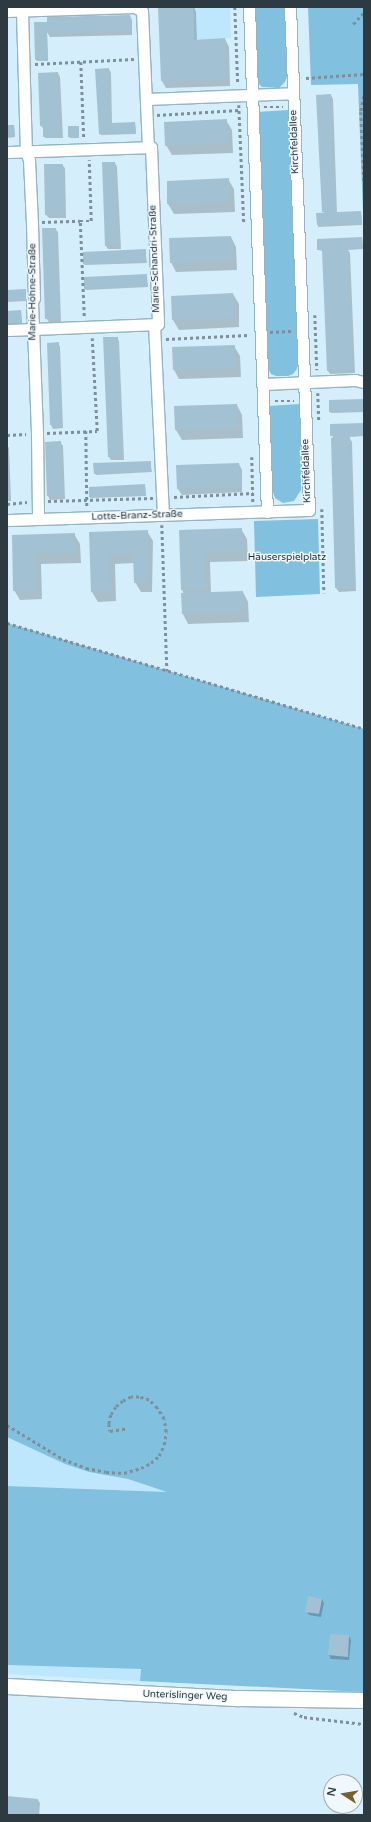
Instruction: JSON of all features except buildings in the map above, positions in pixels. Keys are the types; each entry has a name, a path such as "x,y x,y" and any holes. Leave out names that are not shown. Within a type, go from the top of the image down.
{"street":[{"path":"7,11 135,7"},
{"name":"Marie-Schandri-Straße","path":"135,7 142,11 148,147 151,147 158,324 154,324 163,515"},
{"path":"249,7 268,512"},
{"name":"Kirchfeldallee","path":"268,512 309,510 290,7"},
{"name":"Marie-Höhne-Straße","path":"22,11 26,151 28,160 32,223 38,519"},
{"path":"146,99 239,94 252,95 293,93"},
{"path":"7,152 148,147"},
{"path":"7,330 154,324"},
{"path":"264,384 355,380 364,382"},
{"name":"Lotte-Branz-Straße","path":"7,520 268,512"},
{"name":"Unterislinger Weg","path":"7,1686 239,1698 364,1700"}],"path":[{"path":"235,7 239,108"},
{"path":"353,24 364,12"},
{"path":"24,64 144,59"},
{"path":"32,223 91,221 81,62"},
{"path":"306,78 364,74"},
{"path":"364,96 361,112 364,182"},
{"path":"147,115 239,110 239,108 293,107"},
{"path":"7,435 97,431 80,221"},
{"path":"155,339 315,330"},
{"path":"264,402 318,400"},
{"path":"86,431 86,500 88,518"},
{"path":"7,504 253,493"},
{"path":"163,515 162,524 167,671"},
{"path":"7,623 364,729"},
{"path":"7,1425 63,1459 86,1468 106,1472 124,1473 141,1468 151,1463 159,1456 164,1445 166,1432 164,1419 157,1408 149,1400 140,1397 131,1397 123,1401 116,1407 112,1415 109,1424 110,1431 128,1428"}],"shaded area":[{"path":"193,7 230,7 231,38 194,40"},
{"path":"7,1437 65,1464 89,1472 128,1479 169,1492 7,1486"},
{"path":"7,1665 141,1669 140,1681 7,1674"}],"green space":[{"path":"254,7 286,7 285,30 287,77 285,82 279,88 262,87 257,82"},
{"path":"308,7 364,7 364,239 358,84 311,85"},
{"path":"288,110 298,362 297,369 293,374 288,376 276,376 271,374 267,366 257,112"},
{"path":"300,404 301,490 294,501 283,503 275,498 271,486 269,406"},
{"name":"Häuserspielplatz","path":"318,519 320,594 256,597 254,521"},
{"path":"7,623 364,729 364,1692 140,1681 141,1669 7,1665 7,1486 167,1492 128,1479 89,1472 65,1464 7,1437"}]}
